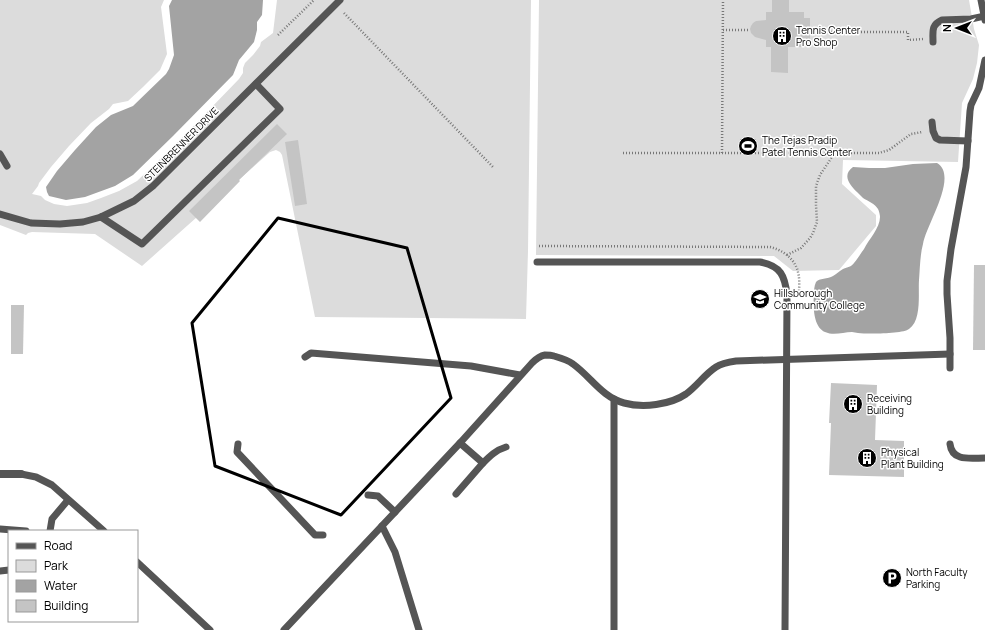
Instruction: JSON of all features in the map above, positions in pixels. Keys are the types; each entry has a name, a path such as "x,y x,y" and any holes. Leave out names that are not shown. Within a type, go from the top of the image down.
{"street":[{"path":"0,474 20,474"}],"lane":[{"name":"STEINBRENNER DRIVE","path":"0,214 31,223 60,224 83,222 101,217 134,201 148,190 340,0"},
{"path":"981,0 985,20"},
{"path":"933,40 935,25 942,20 971,19 985,16"},
{"path":"950,368 950,322 947,294 948,269 966,167 971,104 979,88 985,64"},
{"path":"101,217 142,244 280,109 256,84"},
{"path":"932,122 933,131 936,138 940,140 968,141"},
{"path":"0,154 7,166"},
{"path":"537,262 760,262 776,267 780,271 786,288 785,630"},
{"path":"305,357 310,354 471,366 520,376"},
{"path":"284,630 460,443 532,363 544,355 567,360 574,364 596,385 614,399 635,405 662,404 679,398 717,366 736,361 950,354"},
{"path":"614,399 614,630"},
{"path":"460,443 483,463"},
{"path":"238,444 237,452 315,535 323,535"},
{"path":"950,444 952,451 960,457 985,458"},
{"path":"456,494 483,463 500,448 506,447"},
{"path":"20,474 36,477 52,485 103,530"},
{"path":"368,495 378,496 395,512"},
{"path":"50,530 52,519 68,500"},
{"path":"382,526 395,552 419,630"},
{"path":"0,529 13,530"},
{"path":"138,563 210,630"}],"path":[{"path":"278,35 314,0"},
{"path":"722,153 723,0"},
{"path":"344,13 493,167"},
{"path":"722,30 750,30"},
{"path":"810,32 908,32 908,40 933,40"},
{"path":"623,153 879,153 885,152 911,134 924,131 933,131"},
{"path":"786,255 801,248 813,233 817,222 816,186 820,175 833,153"}],"highlighted area":[{"path":"278,218 407,248 451,398 341,515 215,466 192,323"}],"green space":[{"path":"0,0 164,0 161,7 167,54 160,70 128,101 113,104 91,123 51,167 32,194 41,196 45,200 54,204 67,206 87,203 101,198 119,191 137,181 179,141 239,79 243,73 245,63 260,46 261,42 273,33 277,0 531,0 526,319 315,317 282,155 276,150 270,152 142,266 95,234 32,232 26,235 0,225"},
{"name":"The Tejas Pradip Patel Tennis Center","path":"539,0 969,0 974,29 979,45 973,79 962,103 958,162 843,160 842,184 876,215 876,226 839,270 793,271 774,256 536,255"}],"water":[{"path":"172,0 263,0 262,15 257,22 254,42 239,60 233,75 133,175 115,186 85,197 66,200 49,196 46,187 57,171 96,127 111,115 133,106 166,74 174,55 169,6"},
{"path":"937,163 943,169 945,178 943,189 922,248 918,313 913,325 909,329 900,332 852,332 832,334 825,332 818,326 814,310 814,290 816,282 829,278 853,265 880,221 880,214 877,207 863,198 854,189 849,183 847,176 848,173 853,167 885,168 913,164"}],"building":[{"name":"Tennis Center Pro Shop","path":"772,0 789,0 789,12 804,12 804,18 810,18 810,41 805,41 805,47 788,47 788,73 771,72 771,47 766,47 766,40 755,37 751,33 750,29 756,21 766,20 766,12 772,12"},
{"path":"277,124 287,134 239,180 240,181 200,222 189,211"},
{"path":"298,140 307,204 295,206 285,142"},
{"path":"974,265 985,265 985,350 973,350"},
{"path":"11,305 24,305 23,354 11,354"},
{"path":"831,383 877,385 875,440 904,441 904,477 829,475"}],"place":[{"name":"Tennis Center Pro Shop","path":"782,36"},
{"name":"The Tejas Pradip Patel Tennis Center","path":"748,146"},
{"name":"Hillsborough Community College","path":"760,299"},
{"name":"Receiving Building","path":"853,404"},
{"name":"Physical Plant Building","path":"867,458"},
{"name":"North Faculty Parking","path":"892,578"}]}
